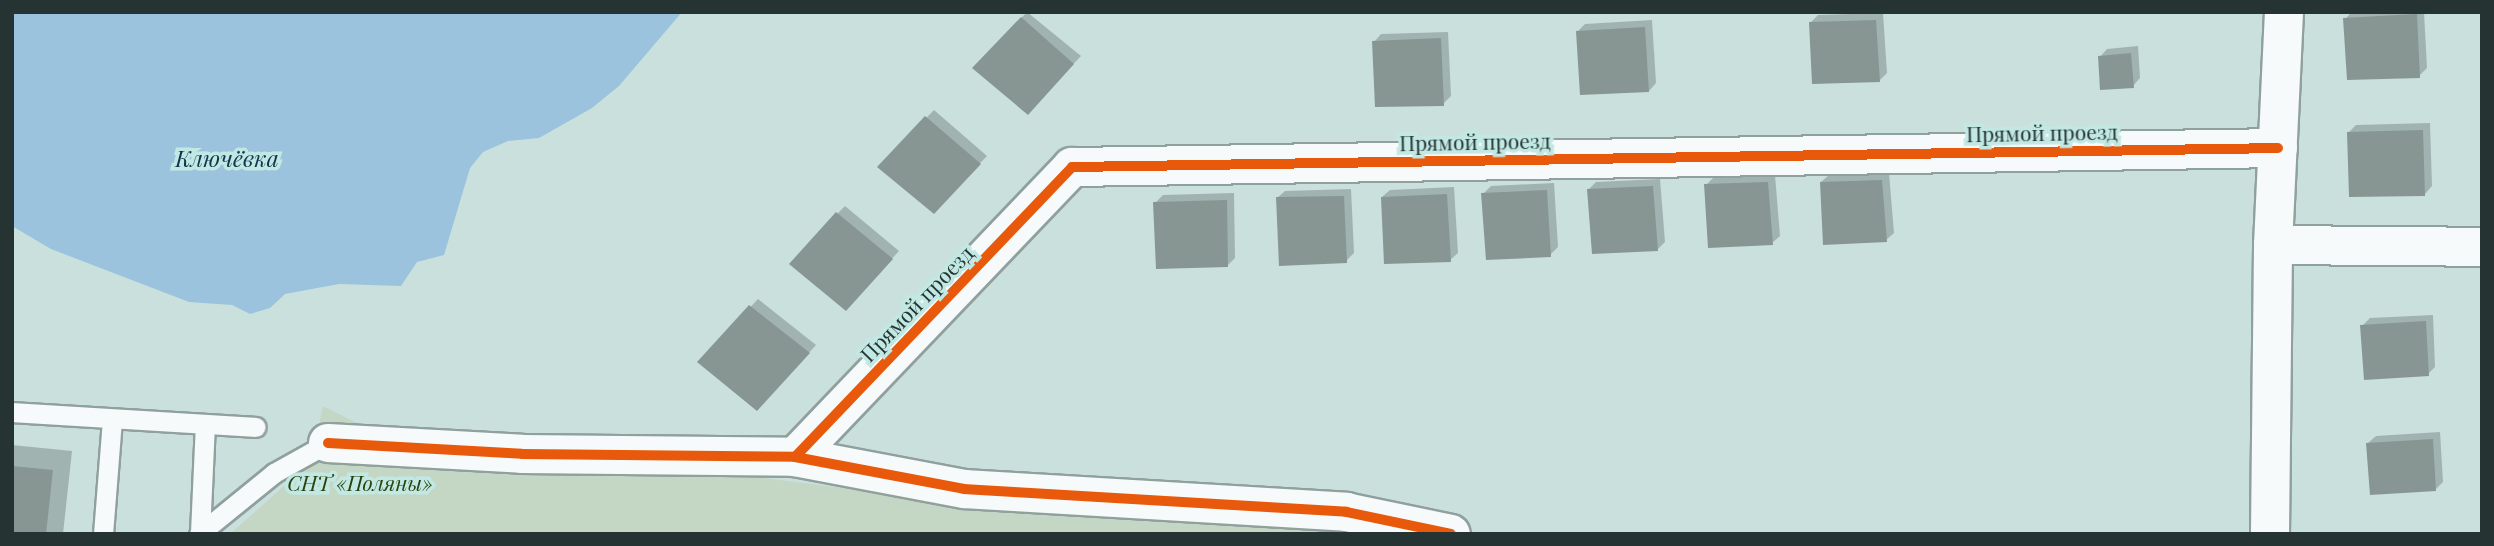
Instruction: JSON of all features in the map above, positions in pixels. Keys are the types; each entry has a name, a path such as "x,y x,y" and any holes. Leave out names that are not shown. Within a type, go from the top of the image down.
{"street":[{"path":"2270,534 2273,244 2284,12"},
{"name":"Прямой проезд","path":"796,457 1072,167 2278,148"},
{"path":"2273,244 2482,247"},
{"path":"328,443 522,454 796,457 964,489 1346,513 1451,534"}],"lane":[{"path":"12,412 256,427"},
{"path":"103,534 111,419"},
{"path":"200,534 205,424"},
{"path":"200,534 274,473 328,443"}],"green space":[{"name":"СНТ «Поляны»","path":"323,406 443,466 602,476 748,476 945,501 1384,534 230,534 311,462"}],"water":[{"name":"Ключёвка","path":"12,12 682,12 619,86 592,108 539,138 508,141 483,152 470,168 444,255 417,262 401,286 339,284 285,294 270,308 250,314 232,305 189,302 51,249 12,226"}],"building":[{"path":"2417,14 2420,78 2347,80 2343,18"},
{"path":"1021,17 1074,64 1028,115 972,68"},
{"path":"1876,20 1880,82 1812,84 1809,22"},
{"path":"1645,27 1649,92 1580,95 1576,31"},
{"path":"1441,38 1444,106 1375,107 1372,41"},
{"path":"2131,53 2134,88 2100,90 2098,56"},
{"path":"925,116 981,164 934,214 877,167"},
{"path":"2423,130 2425,196 2349,197 2347,132"},
{"path":"1882,180 1887,242 1823,245 1820,182"},
{"path":"1768,182 1773,245 1708,248 1704,184"},
{"path":"1653,186 1658,251 1592,254 1587,189"},
{"path":"1547,190 1551,257 1486,260 1481,193"},
{"path":"1447,194 1451,262 1384,264 1381,197"},
{"path":"1344,196 1347,263 1279,266 1276,197"},
{"path":"1227,200 1228,267 1156,269 1153,202"},
{"path":"836,212 893,259 846,311 789,264"},
{"path":"749,305 810,353 757,411 697,362"},
{"path":"2426,321 2429,376 2364,380 2360,325"},
{"path":"2433,439 2436,491 2370,495 2366,443"},
{"path":"12,466 53,470 46,534 12,534"}],"cycle path":[{"path":"795,457 1072,167 2278,148"},
{"path":"328,443 522,454 795,457 964,489 1346,512 1451,534"}]}
